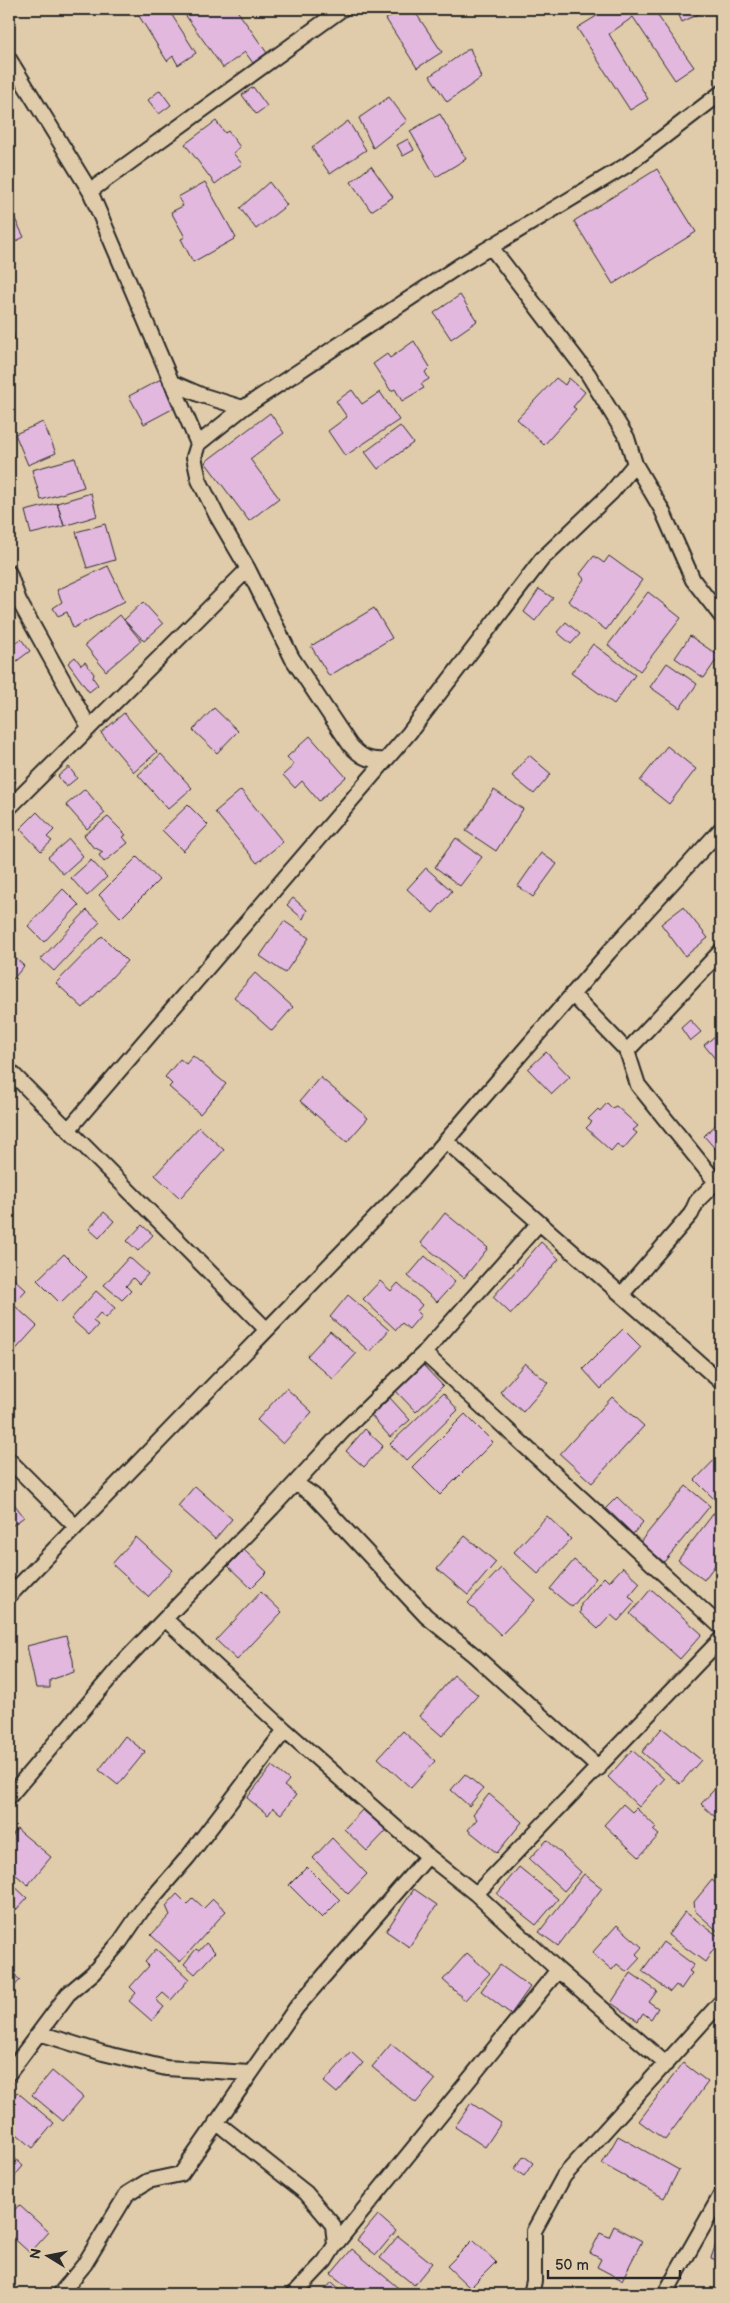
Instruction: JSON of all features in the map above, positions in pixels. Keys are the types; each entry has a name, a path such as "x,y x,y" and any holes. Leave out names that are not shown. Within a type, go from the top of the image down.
{"street":[{"path":"90,191 342,9"},
{"path":"9,59 90,191 198,444"},
{"path":"385,760 373,761 362,757 350,746 292,658 248,569 217,516 199,480 194,457 198,444 243,408 491,247 627,165 721,93"},
{"path":"491,247 588,374 627,438 635,464 662,510 693,580 721,616"},
{"path":"172,382 201,395 243,408"},
{"path":"69,1129 409,733 542,559 611,493 635,464"},
{"path":"9,808 248,569"},
{"path":"9,572 19,601 89,727"},
{"path":"9,1596 412,1180 572,994 721,829"},
{"path":"627,1051 721,950"},
{"path":"572,994 627,1051 638,1085 718,1184 697,1201 691,1214 622,1294"},
{"path":"9,1070 266,1329"},
{"path":"446,1141 721,1382"},
{"path":"9,1797 126,1659 296,1483 343,1431 424,1353 540,1223"},
{"path":"424,1353 721,1627"},
{"path":"9,1460 75,1526"},
{"path":"296,1483 313,1495 426,1616 474,1656 599,1768"},
{"path":"165,1619 285,1730 428,1856 476,1894 558,1970 666,2064"},
{"path":"476,1894 721,1639"},
{"path":"9,2073 68,1994 93,1973 120,1942 142,1910 188,1857 285,1730"},
{"path":"60,2294 84,2265 127,2194 148,2181 181,2174 296,2008 428,1856"},
{"path":"294,2294 325,2261 335,2245 558,1970"},
{"path":"531,2294 534,2281 534,2231 564,2176 721,2002"},
{"path":"39,2033 103,2053 166,2068 250,2073"},
{"path":"216,2122 306,2193 333,2225 335,2245"},
{"path":"665,2294 721,2195"}],"building":[{"path":"151,9 168,9 196,53 178,65 173,56 167,61 139,16"},
{"path":"181,9 236,9 267,53 253,63 245,52 223,68"},
{"path":"401,9 413,9 442,52 417,68 386,19"},
{"path":"608,9 653,9 694,67 675,80 633,17 609,34 648,99 630,110 577,28"},
{"path":"676,9 708,9 682,22"},
{"path":"470,48 481,78 447,102 430,76"},
{"path":"253,87 267,106 256,114 242,95"},
{"path":"160,90 171,105 159,114 148,100"},
{"path":"389,97 407,121 373,148 359,118"},
{"path":"440,114 466,159 436,177 410,131"},
{"path":"216,121 225,133 228,131 240,147 233,153 242,164 215,184 185,144"},
{"path":"348,121 366,150 330,174 312,148"},
{"path":"408,139 414,150 403,156 397,145"},
{"path":"371,166 393,197 371,211 351,182"},
{"path":"657,169 696,232 613,284 574,221"},
{"path":"205,182 236,238 193,262 181,239 185,237 171,212 183,206 178,197"},
{"path":"269,182 287,205 256,229 240,208"},
{"path":"9,207 24,237 9,245"},
{"path":"460,295 477,321 451,339 434,313"},
{"path":"9,318 15,339 9,341"},
{"path":"414,341 430,367 425,372 429,379 421,384 424,388 402,401 395,389 391,391 373,364 387,354 390,358"},
{"path":"556,378 565,385 569,378 585,392 573,407 576,409 544,445 517,419"},
{"path":"161,379 176,407 144,424 129,396"},
{"path":"352,390 362,404 380,392 399,420 345,456 328,431 347,417 336,401"},
{"path":"270,413 284,433 250,459 279,498 249,521 205,462"},
{"path":"43,422 56,453 28,465 15,434"},
{"path":"400,426 413,443 378,469 365,452"},
{"path":"75,458 84,487 41,500 32,470"},
{"path":"91,493 97,516 64,526 57,503"},
{"path":"57,503 64,526 31,534 25,511"},
{"path":"105,524 115,560 87,568 76,532"},
{"path":"594,556 604,563 609,556 642,580 606,630 568,601 584,579 580,574"},
{"path":"108,566 125,601 73,628 67,612 58,616 53,608 62,602 57,590"},
{"path":"539,589 553,598 535,621 524,612"},
{"path":"648,592 681,618 640,671 608,645"},
{"path":"143,602 163,624 144,641 124,620"},
{"path":"374,608 392,638 329,676 311,646"},
{"path":"120,615 141,641 106,671 85,645"},
{"path":"566,622 580,634 571,644 557,632"},
{"path":"690,636 719,656 704,678 675,658"},
{"path":"21,639 30,651 9,667 9,648"},
{"path":"593,644 635,675 614,704 571,673"},
{"path":"75,657 81,665 85,662 94,674 93,678 98,685 89,692 68,663"},
{"path":"667,663 697,684 680,708 650,687"},
{"path":"214,708 238,731 217,753 193,730"},
{"path":"124,713 157,752 134,772 101,733"},
{"path":"310,736 346,777 319,801 302,781 295,788 283,775 294,765 287,757"},
{"path":"667,746 696,769 669,804 640,781"},
{"path":"161,754 192,788 168,809 138,775"},
{"path":"529,755 551,774 534,794 512,776"},
{"path":"69,767 77,778 66,787 58,776"},
{"path":"9,773 16,782 9,787"},
{"path":"85,789 105,813 87,829 66,805"},
{"path":"241,790 283,842 257,863 215,812"},
{"path":"494,790 523,809 496,851 466,831"},
{"path":"188,805 208,825 183,851 162,830"},
{"path":"37,812 54,830 47,837 52,841 41,851 20,829"},
{"path":"108,817 126,835 123,837 128,843 104,862 99,855 103,852 92,846 84,835"},
{"path":"456,838 482,857 460,886 435,867"},
{"path":"69,839 83,856 63,874 48,857"},
{"path":"541,853 557,864 533,897 518,886"},
{"path":"137,857 159,880 121,918 99,895"},
{"path":"91,860 107,877 87,896 71,878"},
{"path":"426,868 452,891 433,913 407,889"},
{"path":"63,889 79,905 44,942 28,926"},
{"path":"293,898 307,910 303,919 287,905"},
{"path":"683,907 708,938 685,956 661,924"},
{"path":"87,910 100,922 54,971 41,959"},
{"path":"284,921 309,938 285,973 260,956"},
{"path":"102,936 127,961 83,1008 56,983"},
{"path":"9,952 24,966 9,984"},
{"path":"255,973 293,1007 272,1031 234,997"},
{"path":"690,1020 701,1032 690,1041 681,1028"},
{"path":"715,1036 721,1044 721,1066 704,1045"},
{"path":"546,1052 570,1077 552,1094 528,1069"},
{"path":"193,1056 226,1084 200,1114 169,1087 172,1084 165,1077 180,1059 186,1064"},
{"path":"320,1077 368,1118 347,1142 300,1101"},
{"path":"607,1103 612,1108 616,1106 638,1126 633,1130 637,1133 623,1149 617,1144 611,1151 586,1128 592,1122 588,1119 598,1109 600,1111"},
{"path":"721,1120 721,1149 718,1152 704,1136"},
{"path":"199,1127 224,1150 180,1198 155,1175"},
{"path":"104,1212 114,1221 99,1238 89,1229"},
{"path":"445,1213 488,1248 464,1278 421,1243"},
{"path":"142,1225 153,1235 138,1251 127,1241"},
{"path":"541,1242 559,1259 511,1314 493,1297"},
{"path":"64,1254 87,1277 60,1303 37,1280"},
{"path":"425,1256 455,1282 437,1302 408,1276"},
{"path":"129,1257 148,1274 139,1284 133,1278 126,1286 131,1291 122,1300 104,1285"},
{"path":"9,1274 26,1290 9,1309"},
{"path":"380,1281 391,1291 398,1283 422,1305 417,1311 421,1315 409,1329 402,1323 396,1330 363,1299"},
{"path":"96,1291 115,1308 106,1318 100,1313 93,1321 98,1325 89,1335 71,1319"},
{"path":"348,1295 389,1330 370,1352 330,1317"},
{"path":"15,1306 37,1326 9,1357 9,1312"},
{"path":"623,1329 641,1347 601,1389 583,1369"},
{"path":"330,1331 356,1354 333,1379 307,1356"},
{"path":"525,1363 548,1383 523,1412 500,1392"},
{"path":"422,1364 443,1386 416,1412 395,1390"},
{"path":"286,1388 312,1412 283,1444 257,1420"},
{"path":"443,1393 458,1410 406,1461 390,1444"},
{"path":"612,1397 644,1426 592,1483 560,1454"},
{"path":"390,1398 410,1420 390,1437 371,1415"},
{"path":"465,1414 493,1442 440,1495 412,1467"},
{"path":"365,1429 383,1446 364,1467 346,1451"},
{"path":"721,1453 721,1500 718,1503 695,1480"},
{"path":"195,1486 232,1519 215,1539 178,1506"},
{"path":"686,1486 710,1506 664,1562 640,1542"},
{"path":"9,1497 24,1517 9,1528"},
{"path":"617,1497 643,1522 633,1534 606,1508"},
{"path":"717,1509 721,1512 721,1557 704,1580 678,1560"},
{"path":"547,1516 571,1539 538,1574 514,1552"},
{"path":"465,1536 496,1562 468,1595 437,1569"},
{"path":"136,1537 172,1570 148,1597 112,1564"},
{"path":"244,1550 267,1572 251,1588 228,1566"},
{"path":"574,1560 596,1578 572,1607 550,1589"},
{"path":"623,1567 640,1583 629,1596 635,1602 618,1621 611,1615 598,1629 580,1613 581,1604 604,1577 609,1582"},
{"path":"501,1568 535,1600 501,1635 468,1603"},
{"path":"651,1589 702,1634 680,1659 630,1614"},
{"path":"261,1592 282,1612 237,1660 216,1640"},
{"path":"66,1636 73,1660 74,1672 50,1680 50,1688 36,1688 27,1646"},
{"path":"454,1675 478,1695 442,1736 419,1716"},
{"path":"662,1728 701,1760 680,1784 642,1752"},
{"path":"403,1731 435,1761 411,1788 378,1758"},
{"path":"125,1736 145,1752 118,1785 99,1770"},
{"path":"632,1750 664,1779 639,1807 608,1777"},
{"path":"272,1766 289,1780 284,1786 296,1795 281,1814 273,1808 268,1815 247,1798"},
{"path":"465,1774 483,1789 469,1806 451,1790"},
{"path":"721,1782 721,1812 715,1817 701,1804"},
{"path":"489,1794 522,1822 497,1853 468,1830 477,1819 473,1814"},
{"path":"623,1804 632,1812 636,1808 656,1827 653,1830 659,1835 639,1857 604,1825"},
{"path":"364,1808 387,1830 367,1851 344,1829"},
{"path":"17,1829 51,1857 28,1885 9,1869 9,1840"},
{"path":"332,1838 367,1874 348,1894 313,1858"},
{"path":"547,1840 581,1872 564,1891 529,1859"},
{"path":"307,1867 340,1900 322,1918 289,1885"},
{"path":"519,1867 558,1899 536,1925 497,1894"},
{"path":"584,1874 602,1888 558,1946 539,1932"},
{"path":"712,1880 721,1888 721,1934 695,1911 694,1902"},
{"path":"9,1881 27,1898 16,1910 9,1903"},
{"path":"414,1889 437,1905 409,1947 386,1931"},
{"path":"177,1894 187,1904 193,1898 204,1908 213,1899 226,1911 180,1962 151,1935 170,1915 166,1906"},
{"path":"685,1912 721,1938 705,1962 668,1935"},
{"path":"617,1925 642,1947 636,1954 640,1958 627,1972 617,1964 612,1970 592,1953"},
{"path":"663,1942 694,1965 689,1971 692,1973 681,1989 676,1985 670,1992 642,1971"},
{"path":"206,1943 215,1952 195,1974 184,1964 196,1949 199,1951"},
{"path":"156,1949 189,1979 171,2000 163,1993 156,2000 164,2007 152,2021 129,2001 136,1993 130,1987 149,1966 145,1962"},
{"path":"467,1953 490,1973 465,2000 443,1980"},
{"path":"500,1965 530,1987 511,2014 481,1991"},
{"path":"9,1970 20,1980 9,1992"},
{"path":"631,1973 657,1991 649,2002 658,2008 651,2019 643,2013 638,2021 611,2003"},
{"path":"391,2044 435,2080 416,2103 372,2067"},
{"path":"351,2052 363,2063 337,2093 324,2082"},
{"path":"683,2063 708,2082 665,2140 639,2121"},
{"path":"52,2071 83,2097 63,2121 32,2095"},
{"path":"17,2092 54,2123 33,2148 9,2127 9,2102"},
{"path":"471,2103 501,2123 485,2147 455,2127"},
{"path":"618,2136 679,2170 664,2198 602,2164"},
{"path":"9,2153 23,2166 9,2183"},
{"path":"524,2156 533,2163 524,2176 514,2169"},
{"path":"19,2205 49,2232 30,2253 9,2234 9,2216"},
{"path":"378,2215 396,2231 376,2255 357,2240"},
{"path":"614,2226 642,2241 622,2280 597,2267 601,2259 590,2253 600,2233 609,2237"},
{"path":"719,2235 721,2236 721,2262 711,2258"},
{"path":"398,2236 432,2263 414,2285 380,2258"},
{"path":"473,2240 496,2262 470,2288 447,2266"},
{"path":"352,2249 403,2292 402,2294 356,2294 331,2274"},
{"path":"332,2282 345,2294 321,2294"}]}
